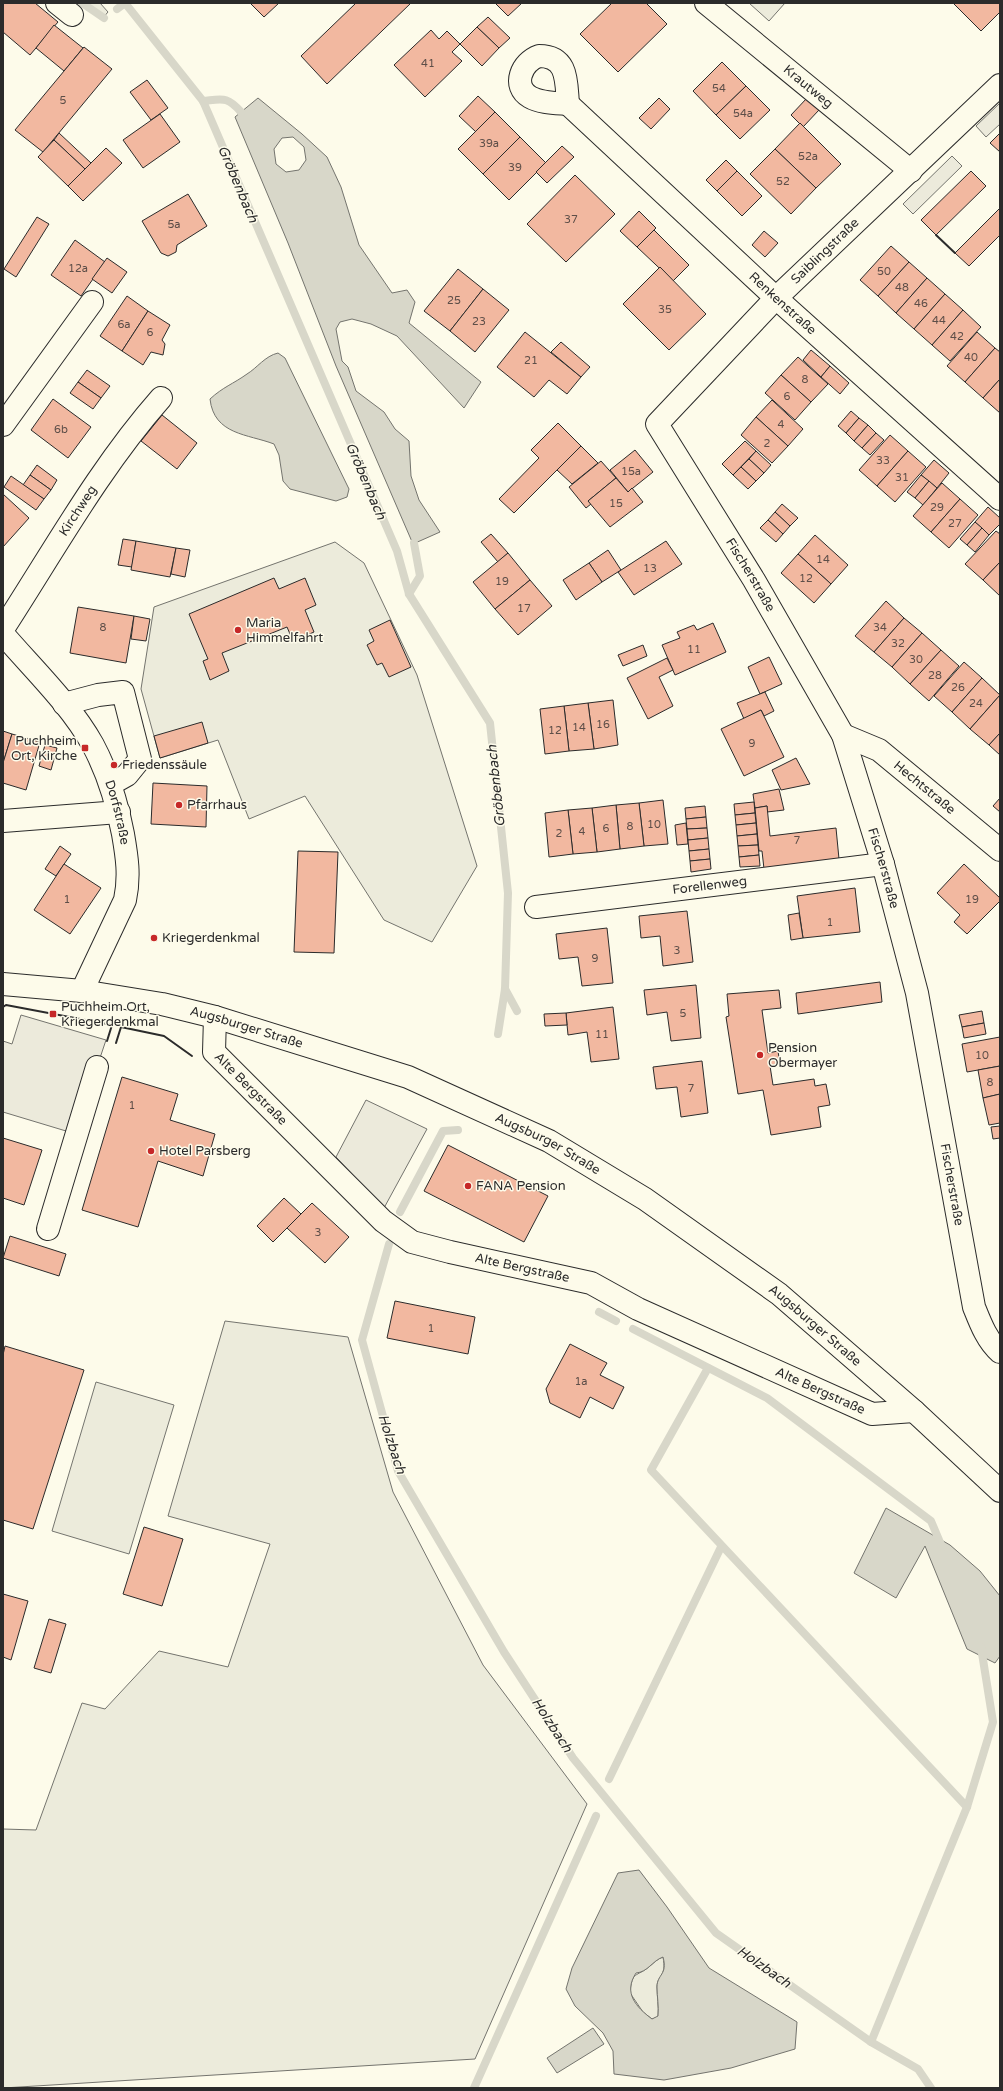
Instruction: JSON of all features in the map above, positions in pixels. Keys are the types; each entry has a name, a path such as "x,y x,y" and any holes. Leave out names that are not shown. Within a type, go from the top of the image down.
{"street":[{"name":"Krautweg","path":"706,3 911,171"},
{"name":"Saiblingstraße","path":"656,424 776,298 1000,85"},
{"name":"Renkenstraße","path":"568,104 776,298 1000,499"},
{"path":"3,424 92,302"},
{"name":"Kirchweg","path":"3,629 79,510 140,422 161,398"},
{"name":"Fischerstraße","path":"656,424 754,580 843,735 883,864 917,993 974,1307 981,1326 1000,1352"},
{"name":"Dorfstraße","path":"3,634 64,704 93,745 111,784 119,812 129,866 128,885 125,900 82,991"},
{"path":"64,704 98,695 123,692 140,759 127,774 111,784"},
{"name":"Hechtstraße","path":"843,735 879,750 1000,850"},
{"path":"3,821 119,812"},
{"name":"Forellenweg","path":"536,907 883,864"},
{"name":"Augsburger Straße","path":"3,984 82,991 162,1004 215,1017 408,1077 549,1141 645,1199 779,1294 914,1411 1000,1491"},
{"name":"Alte Bergstraße","path":"215,1017 214,1052 383,1221 412,1242 450,1252 592,1283 638,1309 872,1414 914,1411"},
{"path":"48,1229 71,1133 97,1068"}],"shaded area":[{"path":"81,3 100,3 108,12 102,19"},
{"path":"749,3 785,3 769,21"},
{"path":"258,98 302,134 327,157 341,187 359,245 392,293 407,290 415,302 409,323 481,382 464,408 397,336 371,324 352,319 340,322 336,329 342,361 348,367 356,391 384,412 395,429 409,441 411,476 419,500 440,532 413,544 336,366 288,243 235,117","holes":["293,137 304,147 306,160 299,170 286,172 276,164 274,149 282,138"]},
{"path":"1000,103 1000,124 986,137 976,126"},
{"path":"952,156 962,166 913,214 903,204"},
{"path":"278,353 285,358 349,489 347,497 336,501 290,489 283,481 279,455 274,444 234,431 218,420 213,411 210,399 219,391 251,371 265,359"},
{"path":"335,542 364,563 417,675 477,866 432,942 384,920 305,796 249,819 218,740 160,758 141,689 154,607"},
{"path":"21,1015 106,1040 97,1067 66,1131 3,1112 3,1041 12,1044"},
{"path":"366,1100 427,1129 384,1208 336,1157"},
{"path":"225,1321 348,1337 393,1492 483,1665 587,1804 475,2059 3,2088 3,1829 36,1830 82,1703 105,1709 159,1651 228,1667 270,1544 168,1516"},
{"path":"96,1382 174,1405 129,1554 52,1531"},
{"path":"886,1508 950,1545 980,1571 1000,1596 1000,1656 995,1663 967,1649 925,1546 896,1598 854,1573"},
{"path":"639,1870 667,1907 709,1968 797,2022 795,2049 731,2068 664,2080 614,2074 613,2051 603,2033 575,2006 566,1989 572,1968 618,1873","holes":["663,1957 663,1971 657,1983 658,2016 652,2019 641,2010 633,1999 631,1993 632,1980 636,1973 644,1971"]},
{"path":"663,1957 664,1968 657,1983 658,2017 652,2019 643,2012 630,1993 631,1986 636,1975"},
{"path":"593,2028 604,2044 557,2073 547,2058"}],"building":[{"path":"3,3 35,3 58,22 30,55 3,32"},
{"path":"250,3 279,3 264,17"},
{"path":"356,3 411,3 327,84 301,56"},
{"path":"495,3 522,3 508,16"},
{"path":"612,3 646,3 667,24 618,72 580,34"},
{"path":"953,3 1000,3 1000,12 981,31"},
{"path":"488,17 510,38 499,48 477,27"},
{"path":"54,25 83,48 64,71 36,48"},
{"path":"477,27 499,48 482,66 460,44"},
{"path":"431,30 439,39 447,31 460,44 452,52 462,61 425,97 394,65"},
{"path":"84,47 112,69 43,152 15,130"},
{"path":"722,62 746,86 716,115 693,91"},
{"path":"147,80 168,108 151,120 130,92"},
{"path":"746,86 770,110 740,139 716,115"},
{"path":"478,96 495,112 476,132 459,116"},
{"path":"659,98 670,109 651,129 639,118"},
{"path":"807,98 819,110 803,127 791,115"},
{"path":"495,112 520,137 483,174 458,149"},
{"path":"160,114 180,142 143,168 123,140"},
{"path":"800,123 841,164 816,188 775,149"},
{"path":"59,133 91,163 85,169 54,140"},
{"path":"1000,133 1000,152 990,143"},
{"path":"520,137 546,163 509,200 483,174"},
{"path":"54,140 85,169 68,186 38,157"},
{"path":"562,146 574,157 547,183 536,172"},
{"path":"106,148 122,163 83,201 68,186"},
{"path":"775,149 816,188 791,214 750,174"},
{"path":"726,160 737,171 717,191 706,180"},
{"path":"737,171 762,196 742,216 717,191"},
{"path":"971,171 986,186 936,235 921,220"},
{"path":"575,175 615,214 566,262 527,224"},
{"path":"188,194 207,226 177,245 176,252 168,256 161,253 142,221"},
{"path":"1000,208 1000,235 969,266 955,253"},
{"path":"639,211 656,228 637,247 620,231"},
{"path":"37,217 49,224 16,277 4,269"},
{"path":"654,230 689,265 673,281 637,247"},
{"path":"764,231 778,243 765,257 752,245"},
{"path":"75,240 105,262 81,296 51,275"},
{"path":"891,246 909,262 878,296 860,280"},
{"path":"107,258 127,272 112,293 92,279"},
{"path":"909,262 927,278 896,313 878,296"},
{"path":"660,267 706,314 669,350 623,304"},
{"path":"458,269 483,289 450,331 424,311"},
{"path":"927,278 945,294 914,329 896,313"},
{"path":"483,289 509,310 475,352 450,331"},
{"path":"945,294 963,310 932,345 914,329"},
{"path":"127,296 148,311 122,351 100,336"},
{"path":"963,310 981,327 950,361 932,345"},
{"path":"148,311 170,325 162,340 165,344 163,355 151,352 143,365 122,351"},
{"path":"525,332 581,377 567,394 549,380 534,397 497,367"},
{"path":"977,332 995,348 965,382 947,366"},
{"path":"561,342 590,367 581,377 551,352"},
{"path":"995,348 1000,352 1000,379 983,398 965,382"},
{"path":"811,350 830,366 821,377 803,360"},
{"path":"798,357 828,384 811,402 781,375"},
{"path":"830,366 849,383 840,394 821,377"},
{"path":"87,370 110,386 101,398 78,382"},
{"path":"781,375 811,402 795,420 765,393"},
{"path":"1000,379 1000,413 983,398"},
{"path":"78,382 101,398 93,409 70,393"},
{"path":"53,399 91,427 68,458 31,430"},
{"path":"772,400 803,429 788,446 756,417"},
{"path":"851,411 859,418 846,433 838,426"},
{"path":"162,415 197,443 177,469 141,441"},
{"path":"756,417 788,446 772,463 741,435"},
{"path":"859,418 868,425 854,441 846,433"},
{"path":"558,423 581,446 514,513 499,499 539,458 531,450"},
{"path":"868,425 876,433 862,448 854,441"},
{"path":"876,433 884,440 870,455 862,448"},
{"path":"890,435 908,451 877,486 859,470"},
{"path":"745,441 756,451 733,475 722,464"},
{"path":"581,446 598,463 572,484 557,470"},
{"path":"635,450 653,472 628,492 610,470"},
{"path":"756,451 771,465 764,473 749,459"},
{"path":"908,451 926,467 895,502 877,486"},
{"path":"749,459 764,473 756,481 741,467"},
{"path":"934,460 949,473 937,488 921,475"},
{"path":"601,461 616,478 588,501 591,504 586,508 569,487"},
{"path":"37,465 57,480 51,490 30,475"},
{"path":"741,467 756,481 748,489 733,475"},
{"path":"30,475 51,490 44,499 23,485"},
{"path":"921,475 929,481 915,498 907,492"},
{"path":"11,476 44,499 36,510 4,487"},
{"path":"616,478 628,492 632,488 643,502 610,527 588,501"},
{"path":"929,481 937,488 923,505 915,498"},
{"path":"942,483 960,499 931,532 913,516"},
{"path":"3,494 29,518 3,547"},
{"path":"960,499 978,515 949,548 931,532"},
{"path":"782,504 798,518 790,526 775,512"},
{"path":"988,507 1000,518 1000,524 989,535 975,522"},
{"path":"775,512 790,526 783,534 768,520"},
{"path":"768,520 783,534 776,542 760,528"},
{"path":"975,522 982,528 967,545 960,539"},
{"path":"982,528 989,535 975,552 967,545"},
{"path":"996,531 1000,534 1000,562 983,580 965,564"},
{"path":"491,534 508,553 498,562 481,542"},
{"path":"815,535 848,565 831,584 798,554"},
{"path":"123,539 136,541 132,567 118,565"},
{"path":"136,541 176,548 170,577 131,570"},
{"path":"666,541 682,564 634,595 618,572"},
{"path":"176,548 190,550 185,577 171,574"},
{"path":"608,550 621,570 602,582 589,563"},
{"path":"508,553 530,580 495,609 473,582"},
{"path":"798,554 831,584 814,603 781,573"},
{"path":"1000,562 1000,596 983,580"},
{"path":"589,563 602,582 576,600 563,580"},
{"name":"Maria Himmelfahrt","path":"274,578 279,589 305,578 316,605 305,610 314,632 293,641 287,627 222,653 229,671 210,680 203,661 208,659 189,614"},
{"path":"530,580 552,606 518,635 495,609"},
{"path":"886,601 904,618 874,652 855,636"},
{"path":"78,607 134,616 126,663 70,653"},
{"path":"134,616 150,619 146,641 131,639"},
{"path":"904,618 922,633 892,667 874,652"},
{"path":"390,620 411,667 389,677 382,663 377,665 367,645 374,641 369,630"},
{"path":"713,623 726,652 675,675 662,645 680,638 677,632 694,625 697,630"},
{"path":"922,633 941,650 910,684 892,667"},
{"path":"643,645 647,656 623,666 618,655"},
{"path":"941,650 959,666 929,701 910,684"},
{"path":"769,657 782,684 760,694 748,667"},
{"path":"667,658 673,670 659,677 673,706 648,719 627,678"},
{"path":"964,662 982,678 952,712 934,696"},
{"path":"982,678 1000,695 970,729 952,712"},
{"path":"765,692 774,711 764,716 761,710 744,719 737,703"},
{"path":"1000,695 1000,733 989,745 970,729"},
{"path":"613,700 618,745 594,749 588,703"},
{"path":"588,703 594,749 569,751 564,706"},
{"path":"564,706 569,751 545,754 540,709"},
{"path":"761,710 784,757 744,776 721,729"},
{"path":"202,722 208,743 160,758 154,736"},
{"path":"3,731 12,734 3,763"},
{"path":"1000,733 1000,755 989,745"},
{"path":"12,734 40,742 26,790 3,783 3,763"},
{"path":"45,745 57,748 51,770 39,766"},
{"path":"796,758 810,784 781,790 772,770"},
{"name":"Pfarrhaus","path":"153,783 207,786 206,827 151,824"},
{"path":"779,789 784,810 767,812 767,806 755,808 753,794"},
{"path":"1000,798 1000,812 993,806"},
{"path":"663,800 668,844 644,846 639,803"},
{"path":"754,802 755,813 735,815 734,804"},
{"path":"639,803 644,846 620,849 616,805"},
{"path":"616,805 620,849 597,852 592,808"},
{"path":"705,806 706,817 686,819 685,808"},
{"path":"767,806 770,836 836,828 839,859 764,869 762,851 759,851 755,808"},
{"path":"592,808 597,852 573,854 568,810"},
{"path":"568,810 573,854 549,857 545,813"},
{"path":"755,813 756,823 736,825 735,815"},
{"path":"706,817 707,828 687,829 686,819"},
{"path":"686,823 688,844 677,845 675,825"},
{"path":"756,823 757,834 737,836 736,825"},
{"path":"707,828 708,838 688,840 687,829"},
{"path":"757,834 758,845 738,846 737,836"},
{"path":"708,838 709,849 689,851 688,840"},
{"path":"758,845 759,855 739,857 738,846"},
{"path":"60,846 71,854 56,876 45,869"},
{"path":"709,849 710,859 690,861 689,851"},
{"path":"298,851 338,852 334,953 294,952"},
{"path":"759,855 760,866 740,867 739,857"},
{"path":"710,859 711,869 691,872 690,861"},
{"path":"64,864 101,888 70,934 34,910"},
{"path":"964,864 1000,898 1000,901 967,934 954,922 960,915 937,893"},
{"path":"855,888 860,932 803,938 797,896"},
{"path":"687,911 693,962 663,966 660,936 641,938 639,916"},
{"path":"799,913 803,938 791,940 788,915"},
{"path":"607,928 613,983 582,986 578,957 559,959 556,934"},
{"path":"880,982 882,1002 798,1014 796,993"},
{"path":"696,985 701,1038 671,1041 667,1012 647,1015 644,990"},
{"path":"779,990 781,1008 762,1010 768,1053 778,1051 780,1064 770,1066 773,1085 814,1079 815,1086 826,1084 830,1105 818,1107 821,1127 771,1135 763,1090 738,1094 726,1017 729,1016 727,994"},
{"path":"613,1007 619,1059 591,1062 587,1032 568,1035 566,1013"},
{"path":"982,1011 984,1023 962,1027 959,1015"},
{"path":"566,1013 567,1025 545,1026 544,1014"},
{"path":"984,1023 986,1034 964,1038 962,1027"},
{"path":"1000,1037 1000,1066 967,1072 962,1044"},
{"path":"702,1061 708,1113 681,1117 677,1087 656,1089 653,1067"},
{"path":"1000,1066 1000,1094 983,1098 978,1070"},
{"path":"122,1077 178,1094 170,1120 215,1134 203,1176 158,1161 138,1227 82,1210"},
{"path":"1000,1094 1000,1123 989,1125 983,1098"},
{"path":"1000,1126 1000,1138 993,1139 991,1127"},
{"path":"3,1138 42,1150 24,1205 3,1198"},
{"path":"448,1145 548,1196 524,1242 424,1191"},
{"path":"284,1198 301,1214 273,1242 257,1226"},
{"path":"312,1203 349,1237 325,1263 287,1228"},
{"path":"10,1236 66,1254 59,1276 3,1258"},
{"path":"395,1301 475,1317 468,1354 387,1338"},
{"path":"570,1344 607,1363 600,1375 624,1387 613,1409 590,1397 580,1418 550,1403 546,1389"},
{"path":"5,1346 84,1370 33,1529 3,1520 3,1355"},
{"path":"144,1527 183,1539 162,1606 123,1594"},
{"path":"3,1594 28,1601 11,1660 3,1657"},
{"path":"49,1619 66,1624 51,1673 34,1668"}],"waterway":[{"name":"Gröbenbach","path":"82,3 104,18"},
{"name":"Gröbenbach","path":"125,3 203,101 397,551 409,594 490,723 508,893 505,989 498,1034"},
{"name":"Gröbenbach","path":"117,9 125,3"},
{"path":"203,101 220,99 228,101 241,112"},
{"path":"409,594 420,576 414,543"},
{"path":"505,989 517,1011"},
{"name":"Holzbach","path":"400,1212 443,1131 458,1130"},
{"name":"Holzbach","path":"389,1244 362,1340 398,1471 504,1652 573,1758 716,1933 871,2042 918,2069 931,2088"},
{"path":"599,1312 616,1321"},
{"path":"633,1329 767,1398 931,1521 942,1547"},
{"path":"708,1368 651,1470 967,1807"},
{"path":"609,1779 721,1547"},
{"path":"871,2042 967,1807 993,1722 981,1647"},
{"path":"474,2088 596,1816"}],"wall":[{"path":"936,235 955,253"},
{"path":"3,1007 6,1005 112,1025 107,1041"},
{"path":"116,1043 121,1027 164,1036 192,1056"}],"place":[{"name":"Maria Himmelfahrt","path":"238,630"},
{"name":"Puchheim Ort, Kirche","path":"85,748"},
{"name":"Friedenssäule","path":"114,765"},
{"name":"Pfarrhaus","path":"179,805"},
{"name":"Kriegerdenkmal","path":"154,938"},
{"name":"Puchheim Ort, Kriegerdenkmal","path":"53,1014"},
{"name":"Pension Obermayer","path":"760,1055"},
{"name":"Hotel Parsberg","path":"151,1151"},
{"name":"FANA Pension","path":"468,1186"}]}
